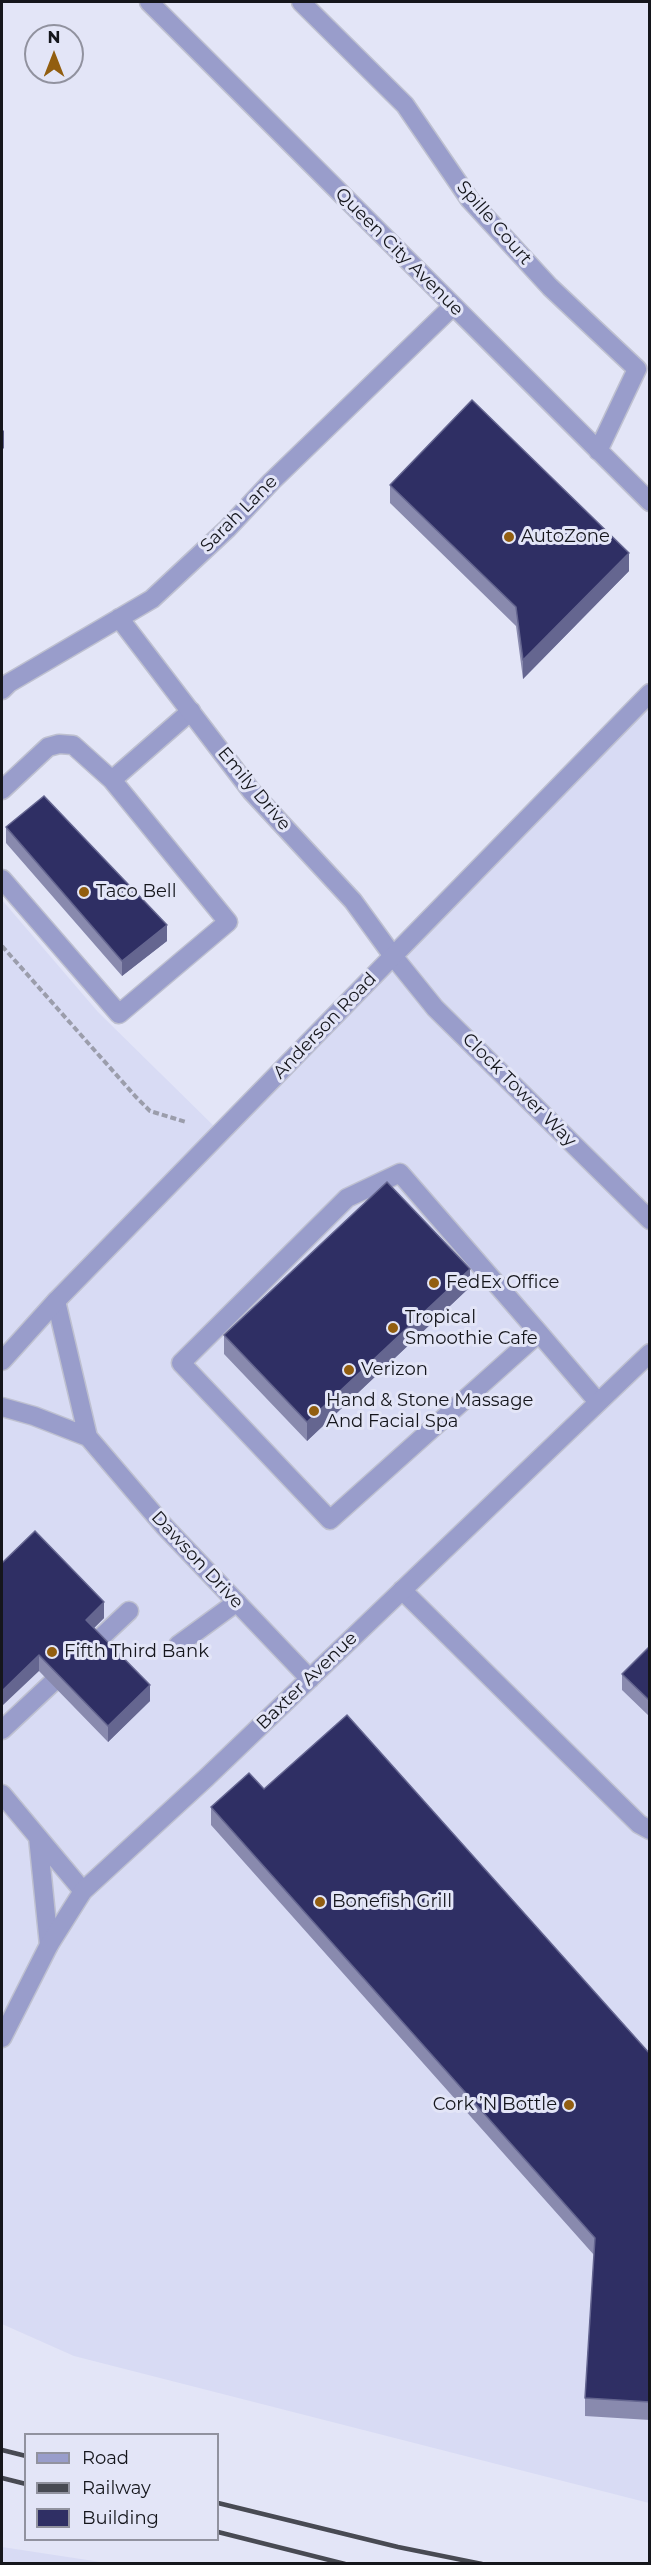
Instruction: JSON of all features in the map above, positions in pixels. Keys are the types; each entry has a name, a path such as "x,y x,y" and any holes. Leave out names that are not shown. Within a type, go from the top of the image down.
{"street":[{"name":"Queen City Avenue","path":"149,2 650,502"},
{"name":"Spille Court","path":"301,2 405,105 478,209 550,287 637,369 598,451"},
{"name":"Sarah Lane","path":"2,690 9,683 152,598 227,529 271,482 453,306"},
{"name":"Emily Drive","path":"119,618 252,792 353,901 393,956"},
{"name":"Anderson Road","path":"2,1361 56,1300 650,693"},
{"path":"112,780 190,711"},
{"path":"2,790 48,747 59,744 73,745 112,780 228,922 119,1014 2,879"},
{"name":"Clock Tower Way","path":"393,956 435,1008 650,1220"},
{"path":"538,1333 330,1520 181,1364 347,1198 400,1173 598,1402"},
{"name":"Dawson Drive","path":"56,1300 88,1437 164,1527 310,1678"},
{"name":"Baxter Avenue","path":"2,2037 36,1974 49,1944 83,1891 650,1353"},
{"name":"Dawson Drive","path":"2,1407 34,1416 88,1437"},
{"path":"402,1590 644,1827"},
{"path":"178,1645 237,1602"},
{"path":"94,1644 129,1611"},
{"path":"2,1730 52,1683"},
{"path":"2,1794 83,1891"},
{"path":"38,1837 49,1944"}],"path":[{"path":"2,945 150,1111 221,1133"}],"shaded area":[{"path":"649,693 649,2503 74,2356 2,2324 2,900 98,1012 221,1133"},
{"path":"2,2547 107,2563 2,2563"}],"building":[{"name":"AutoZone","path":"472,400 629,553 523,660 516,607 390,485"},
{"name":"Taco Bell","path":"44,796 167,925 122,961 6,827"},
{"path":"387,1182 470,1269 307,1422 224,1335"},
{"name":"Fifth Third Bank","path":"35,1531 104,1602 86,1620 150,1685 108,1726 39,1655 2,1691 2,1563"},
{"path":"650,1646 650,1701 622,1674"},
{"path":"347,1715 650,2054 650,2402 585,2398 595,2238 211,1807 249,1773 264,1789"}],"railway":[{"path":"2,2450 24,2456"},
{"path":"2,2478 24,2484"},
{"path":"219,2503 398,2547 482,2564"},
{"path":"219,2532 345,2564"}],"place":[{"name":"AutoZone","path":"509,537"},
{"name":"Taco Bell","path":"84,892"},
{"name":"FedEx Office","path":"434,1283"},
{"name":"Tropical Smoothie Cafe","path":"393,1328"},
{"name":"Verizon","path":"349,1370"},
{"name":"Hand & Stone Massage And Facial Spa","path":"314,1411"},
{"name":"Fifth Third Bank","path":"52,1652"},
{"name":"Bonefish Grill","path":"320,1902"},
{"name":"Cork ’N Bottle","path":"569,2105"}]}
